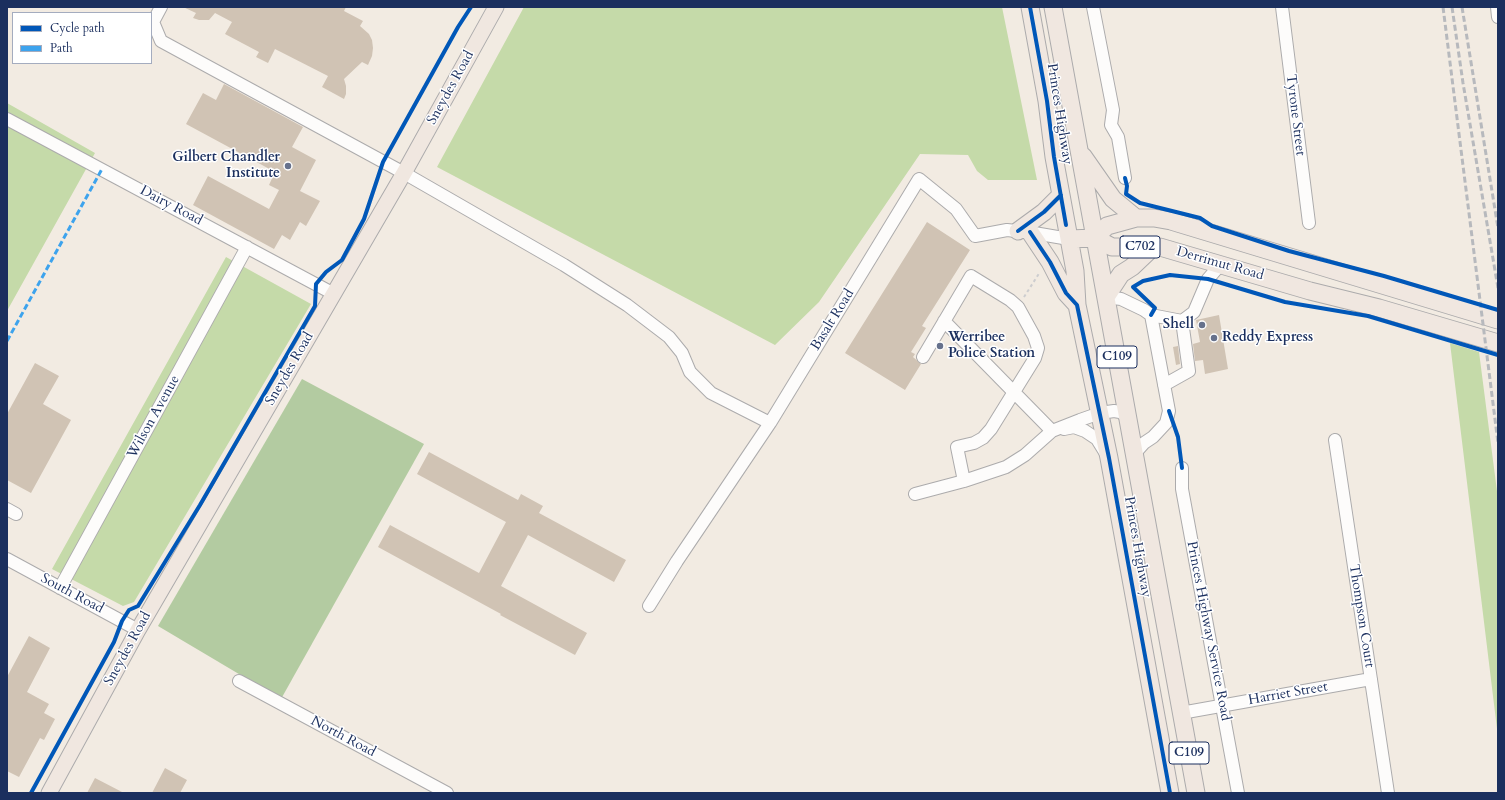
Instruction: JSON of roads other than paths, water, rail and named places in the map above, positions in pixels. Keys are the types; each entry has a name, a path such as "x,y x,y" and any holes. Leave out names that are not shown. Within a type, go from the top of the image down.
{"highway":[{"name":"Princes Highway","path":"1030,7 1047,101 1054,157 1075,271 1077,305 1109,458 1170,793"},
{"name":"Princes Highway","path":"1053,7 1196,793"},
{"path":"1079,151 1114,199 1136,218"},
{"path":"1061,196 1024,231 1050,262 1066,293 1077,305"},
{"name":"Derrimut Road","path":"1498,320 1185,225 1154,218 1136,218 1107,226 1095,238 1112,247 1160,247 1310,291 1379,308 1498,343"},
{"name":"C702","path":"1069,239 1095,238"},
{"path":"1106,297 1121,274 1132,267 1153,247"},
{"path":"1156,717 1181,713"}],"main road":[{"name":"Sneydes Road","path":"49,793 138,630 404,173 496,7"}],"street":[{"path":"161,7 153,22 161,41 404,173 564,265 627,305 669,337 682,353 690,372 711,393 770,423"},
{"path":"1093,7 1113,110 1111,125 1118,137 1125,178"},
{"name":"Tyrone Street","path":"1282,7 1309,222"},
{"path":"1497,7 1498,17"},
{"name":"Dairy Road","path":"7,119 334,294"},
{"name":"Basalt Road","path":"649,606 677,561 770,423 919,179 956,208 975,236 1007,230 1024,231 1069,239"},
{"name":"Wilson Avenue","path":"60,588 247,247"},
{"path":"1106,297 1121,299 1151,315 1182,321 1194,312 1208,279 1220,265"},
{"path":"923,357 971,276 1018,306 1034,336 1038,348 1035,358 991,429 983,438 974,443 957,447 964,481"},
{"path":"1135,453 1166,423 1168,411 1151,315"},
{"path":"944,321 1052,431"},
{"path":"1164,386 1189,371 1182,321"},
{"path":"915,494 1006,468 1025,455 1052,431 1100,413 1114,411 1120,412 1128,417"},
{"path":"1052,431 1074,427 1085,431 1097,439 1109,458"},
{"name":"Thompson Court","path":"1335,440 1388,793"},
{"name":"Princes Highway Service Road","path":"1182,468 1182,489 1238,793"},
{"name":"South Road","path":"7,558 138,630"},
{"name":"Harriet Street","path":"1181,713 1371,679"},
{"name":"North Road","path":"239,682 447,793"}],"railway":[{"path":"1443,7 1498,443"},
{"path":"1452,7 1463,83 1498,288"},
{"path":"1462,7 1498,228"}],"place":[{"name":"Gilbert Chandler Institute","path":"288,166"},
{"name":"Shell","path":"1202,325"},
{"name":"Reddy Express","path":"1214,338"},
{"name":"Werribee Police Station","path":"940,346"}]}
